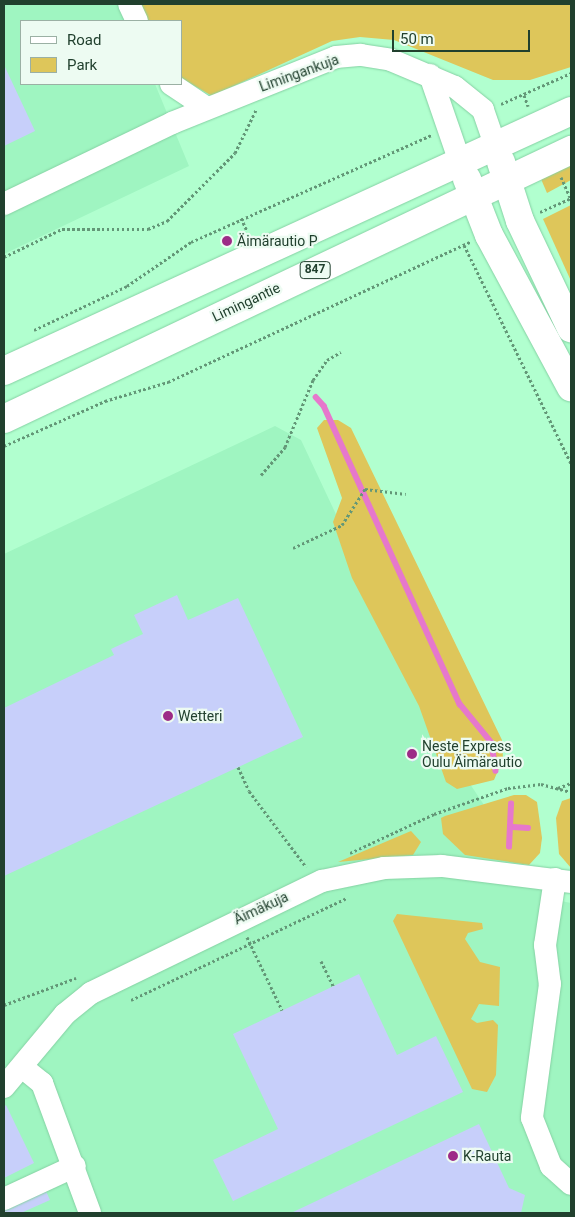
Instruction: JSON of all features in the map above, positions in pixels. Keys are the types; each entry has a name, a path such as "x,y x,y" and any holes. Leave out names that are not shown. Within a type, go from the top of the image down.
{"main road":[{"path":"4,371 459,159 571,111"},
{"path":"495,144 520,221 571,328"},
{"name":"Limingantie","path":"4,419 571,150"},
{"path":"459,159 489,235 571,387"}],"street":[{"path":"129,4 137,20"},
{"name":"Limingankuja","path":"4,204 172,123 336,57 361,55 408,64 455,87 483,110"},
{"path":"430,75 459,159"},
{"path":"172,85 207,108"},
{"path":"483,110 495,144"},
{"name":"Äimäkuja","path":"4,1087 65,1014 91,993 238,919 322,880 384,868 442,866 563,880"},
{"path":"563,880 546,946 550,984 532,1118 551,1166 571,1184"},
{"path":"22,1066 42,1083 75,1166 90,1213"},
{"path":"4,1198 75,1166"}],"path":[{"path":"483,110 571,73"},
{"path":"4,257 62,229 148,229 167,221 235,153 256,114 258,87"},
{"path":"29,333 127,286 191,242 241,218 449,127"},
{"path":"520,221 571,198"},
{"path":"241,218 247,231"},
{"path":"4,446 105,401 168,382 489,235"},
{"path":"464,245 571,463"},
{"path":"260,475 285,447 313,380 327,360 341,352"},
{"path":"293,548 342,525 359,494 365,489 406,494"},
{"path":"238,767 249,791 309,872"},
{"path":"557,788 571,783"},
{"path":"131,1000 347,898"},
{"path":"238,919 282,1010"},
{"path":"321,961 333,986"},
{"path":"4,1005 79,977"}],"shaded area":[{"path":"4,4 120,4 128,20 20,20 20,85 155,85 189,166 4,254"},
{"path":"275,426 301,440 446,748 546,898 571,903 571,1213 4,1213 4,554"}],"green space":[{"path":"138,4 571,4 571,67 530,80 493,80 394,40 360,37 332,41 212,96 182,79 182,20 146,20"},
{"path":"571,163 571,180 547,193 541,179"},
{"path":"571,205 571,281 543,219"},
{"path":"324,420 338,420 351,428 502,740 503,759 494,780 457,789 446,782 419,706 352,578 333,522 342,498 317,428"},
{"path":"514,795 526,795 537,802 542,838 540,853 529,865 465,855 443,834 441,818"},
{"path":"571,798 571,868 559,854 556,818 562,801"},
{"path":"411,831 421,842 413,855 338,862"},
{"path":"397,914 482,923 483,929 468,933 465,939 480,962 500,967 499,1006 479,1004 471,1019 477,1023 493,1020 498,1025 496,1075 487,1092 472,1089 393,921"}],"building":[{"path":"4,65 35,131 4,146"},
{"name":"Wetteri","path":"177,595 188,620 238,598 303,737 4,876 4,708 114,655 111,649 143,634 134,615"},
{"name":"Neste Express Oulu Äimärautio","path":"412,746 418,759 412,762 406,749"},
{"path":"359,974 397,1055 436,1036 463,1092 233,1201 213,1160 278,1129 233,1034"},
{"path":"6,1105 34,1163 4,1178 4,1107"},
{"name":"K-Rauta","path":"479,1124 509,1188 525,1195 521,1213 291,1213"},
{"path":"45,1189 50,1200 21,1213 4,1213 4,1209"}],"waterway":[{"path":"316,397 324,406 460,704 492,743 496,771"},
{"path":"509,847 511,804"},
{"path":"513,827 528,828"}],"place":[{"name":"Äimärautio P","path":"227,241"},
{"name":"Wetteri","path":"168,716"},
{"name":"Neste Express Oulu Äimärautio","path":"412,754"},
{"name":"K-Rauta","path":"453,1156"}]}
